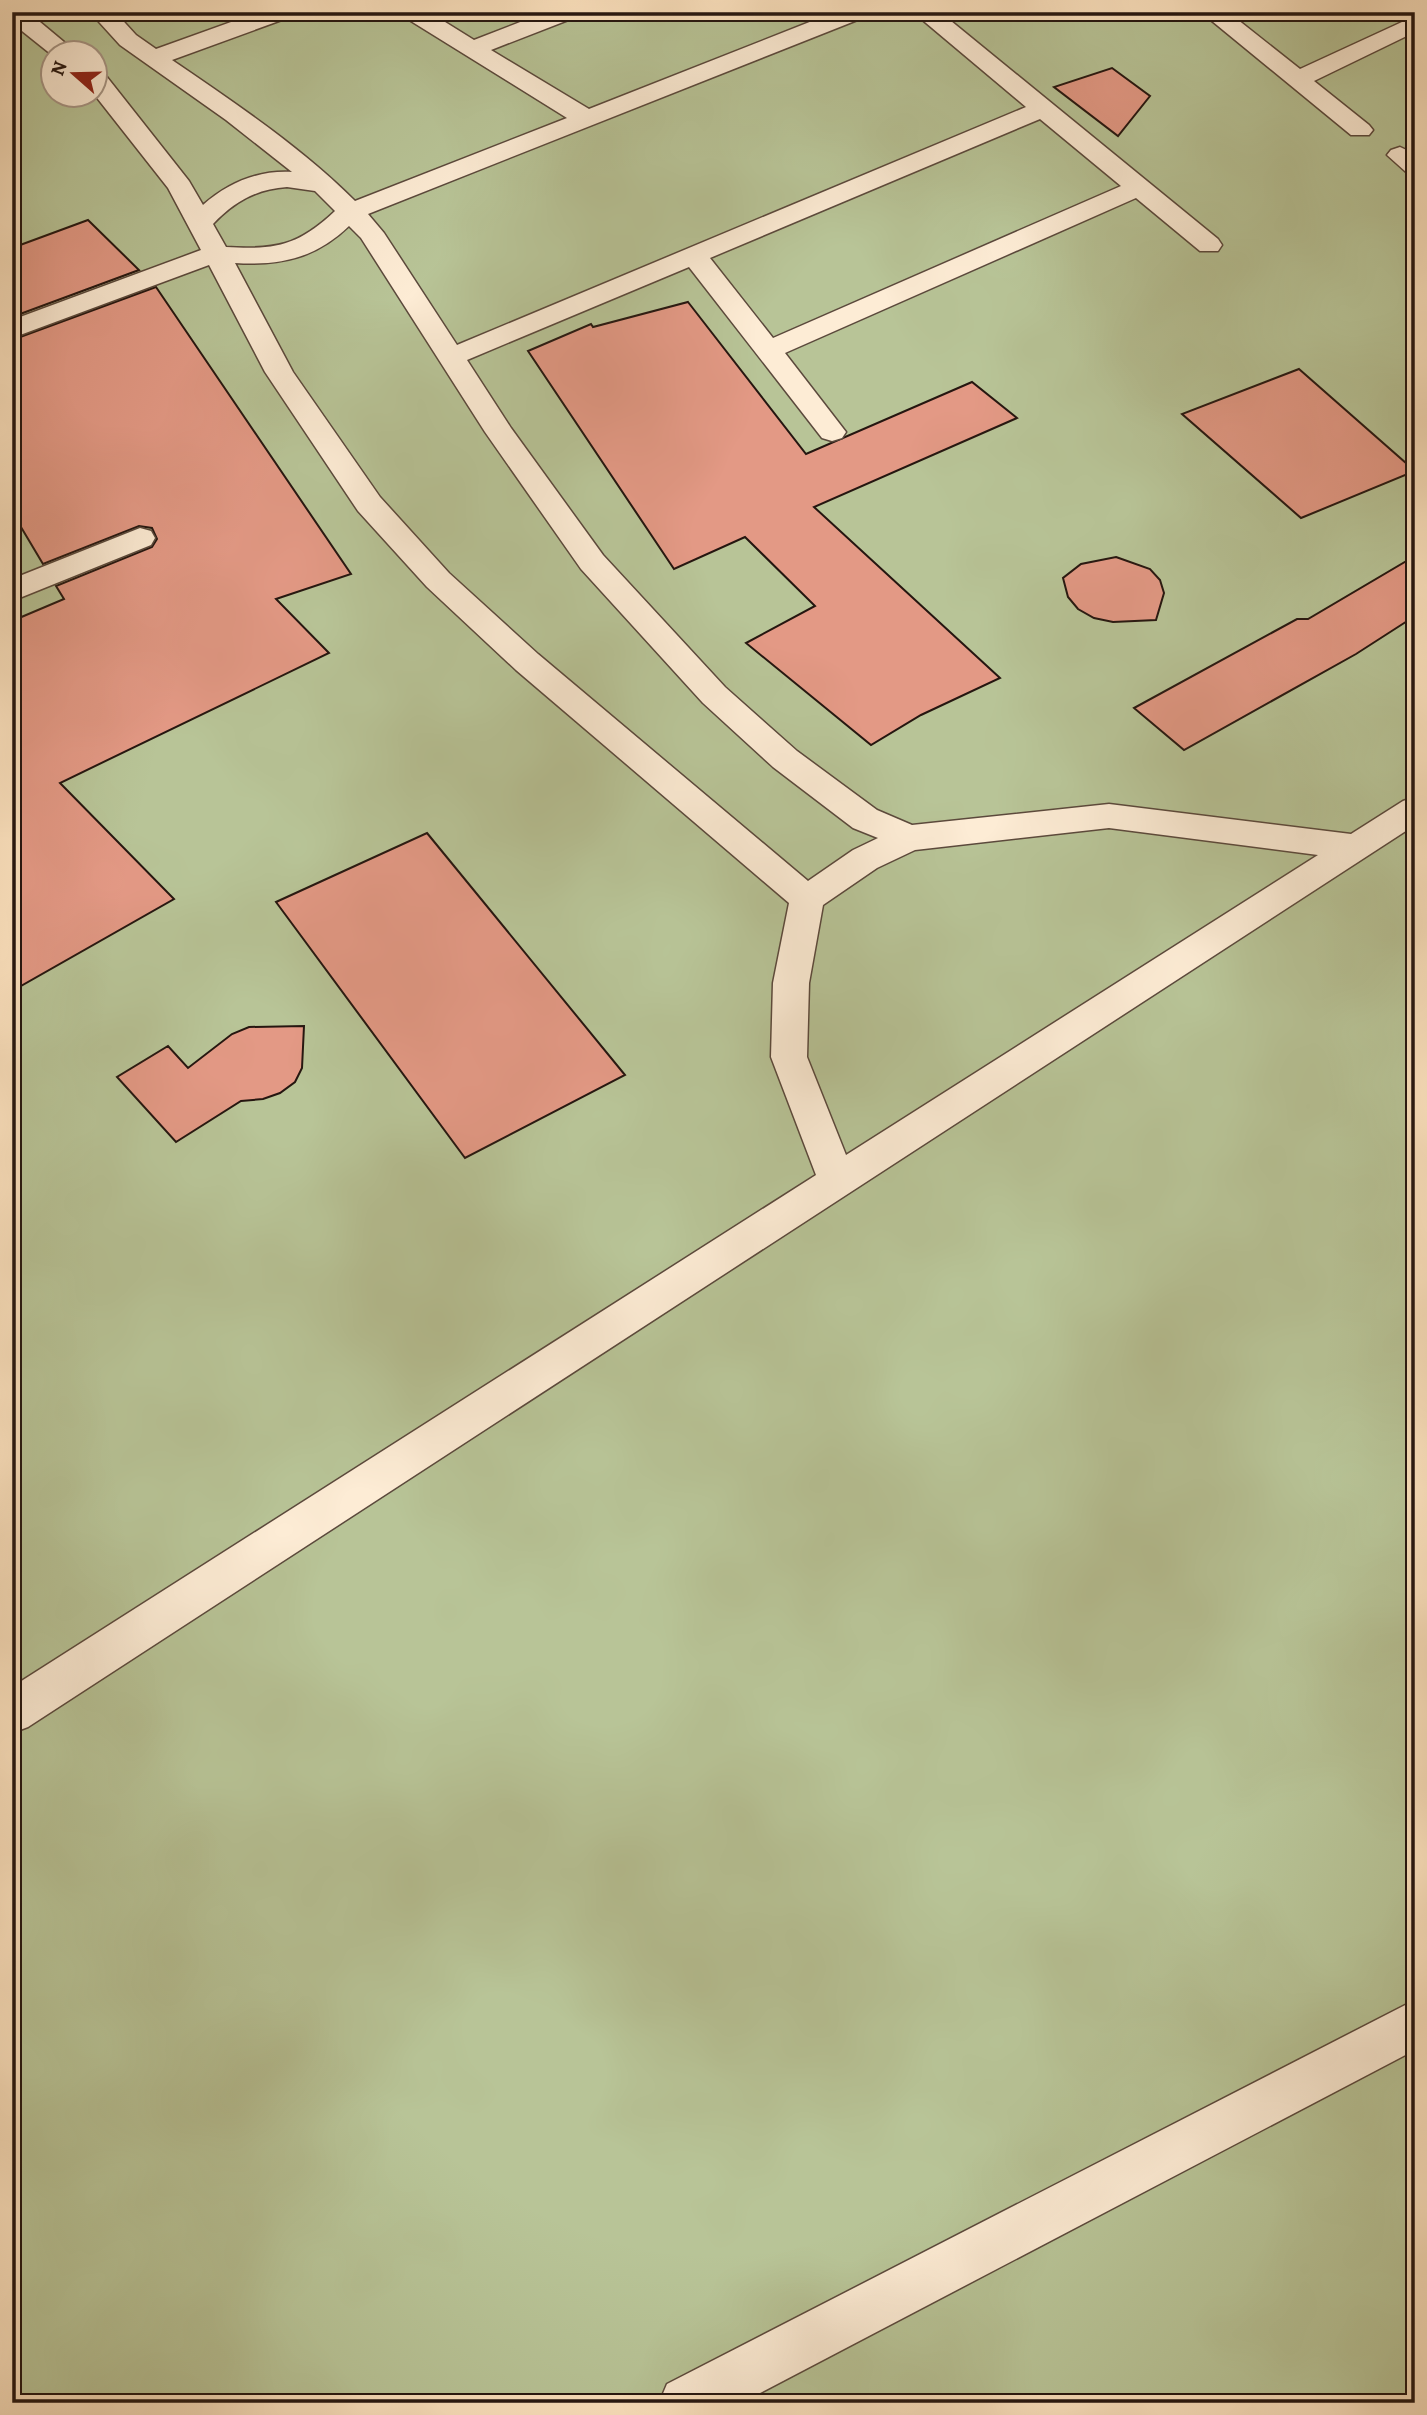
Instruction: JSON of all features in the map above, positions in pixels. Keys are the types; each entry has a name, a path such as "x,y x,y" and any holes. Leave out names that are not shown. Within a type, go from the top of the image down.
{"street":[{"path":"13,12 46,38"},
{"path":"102,12 128,40 156,57 324,186 348,213 371,233 499,432 592,562 714,695 785,759 865,819 909,838"},
{"path":"156,57 238,19 282,12"},
{"path":"472,49 568,12"},
{"path":"12,330 215,254 250,257 289,254 316,244 348,213 857,12"},
{"path":"925,12 1209,246"},
{"path":"1213,12 1360,130"},
{"path":"414,13 587,119"},
{"path":"1297,80 1415,23"},
{"path":"108,95 180,186 279,372 369,504 438,580 527,662 807,899"},
{"path":"451,357 1042,109"},
{"path":"199,224 219,200 248,185 278,180 324,186"},
{"path":"769,351 1138,188"},
{"path":"694,255 832,432"},
{"path":"12,591 140,538"},
{"path":"12,1712 1415,809"},
{"path":"837,1181 789,1057 791,983 807,899 865,859 909,838 1109,816 1356,847"},
{"path":"686,2403 1415,2024"}],"green space":[{"path":"12,12 1415,12 1415,2403 12,2403"}],"building":[{"path":"1112,68 1150,96 1118,136 1054,87"},
{"path":"88,220 139,270 12,317 12,248"},
{"path":"156,287 351,574 276,599 329,653 60,783 174,899 12,991 12,621 64,599 56,586 152,547 157,539 152,528 139,526 43,564 12,512 12,340"},
{"path":"688,302 806,454 972,382 1017,418 814,507 1000,678 921,715 871,745 746,643 815,606 745,537 674,569 528,351 591,324 593,327"},
{"path":"1299,369 1415,471 1301,518 1182,414"},
{"path":"1415,556 1415,616 1356,654 1184,750 1134,708 1297,619 1308,619"},
{"path":"1116,557 1150,569 1160,580 1164,593 1156,620 1113,622 1094,618 1078,609 1068,597 1063,578 1081,564"},
{"path":"427,833 625,1075 465,1158 276,902"},
{"path":"304,1026 302,1068 295,1082 280,1093 263,1099 241,1101 176,1142 117,1077 168,1046 188,1068 232,1034 249,1027"}]}
